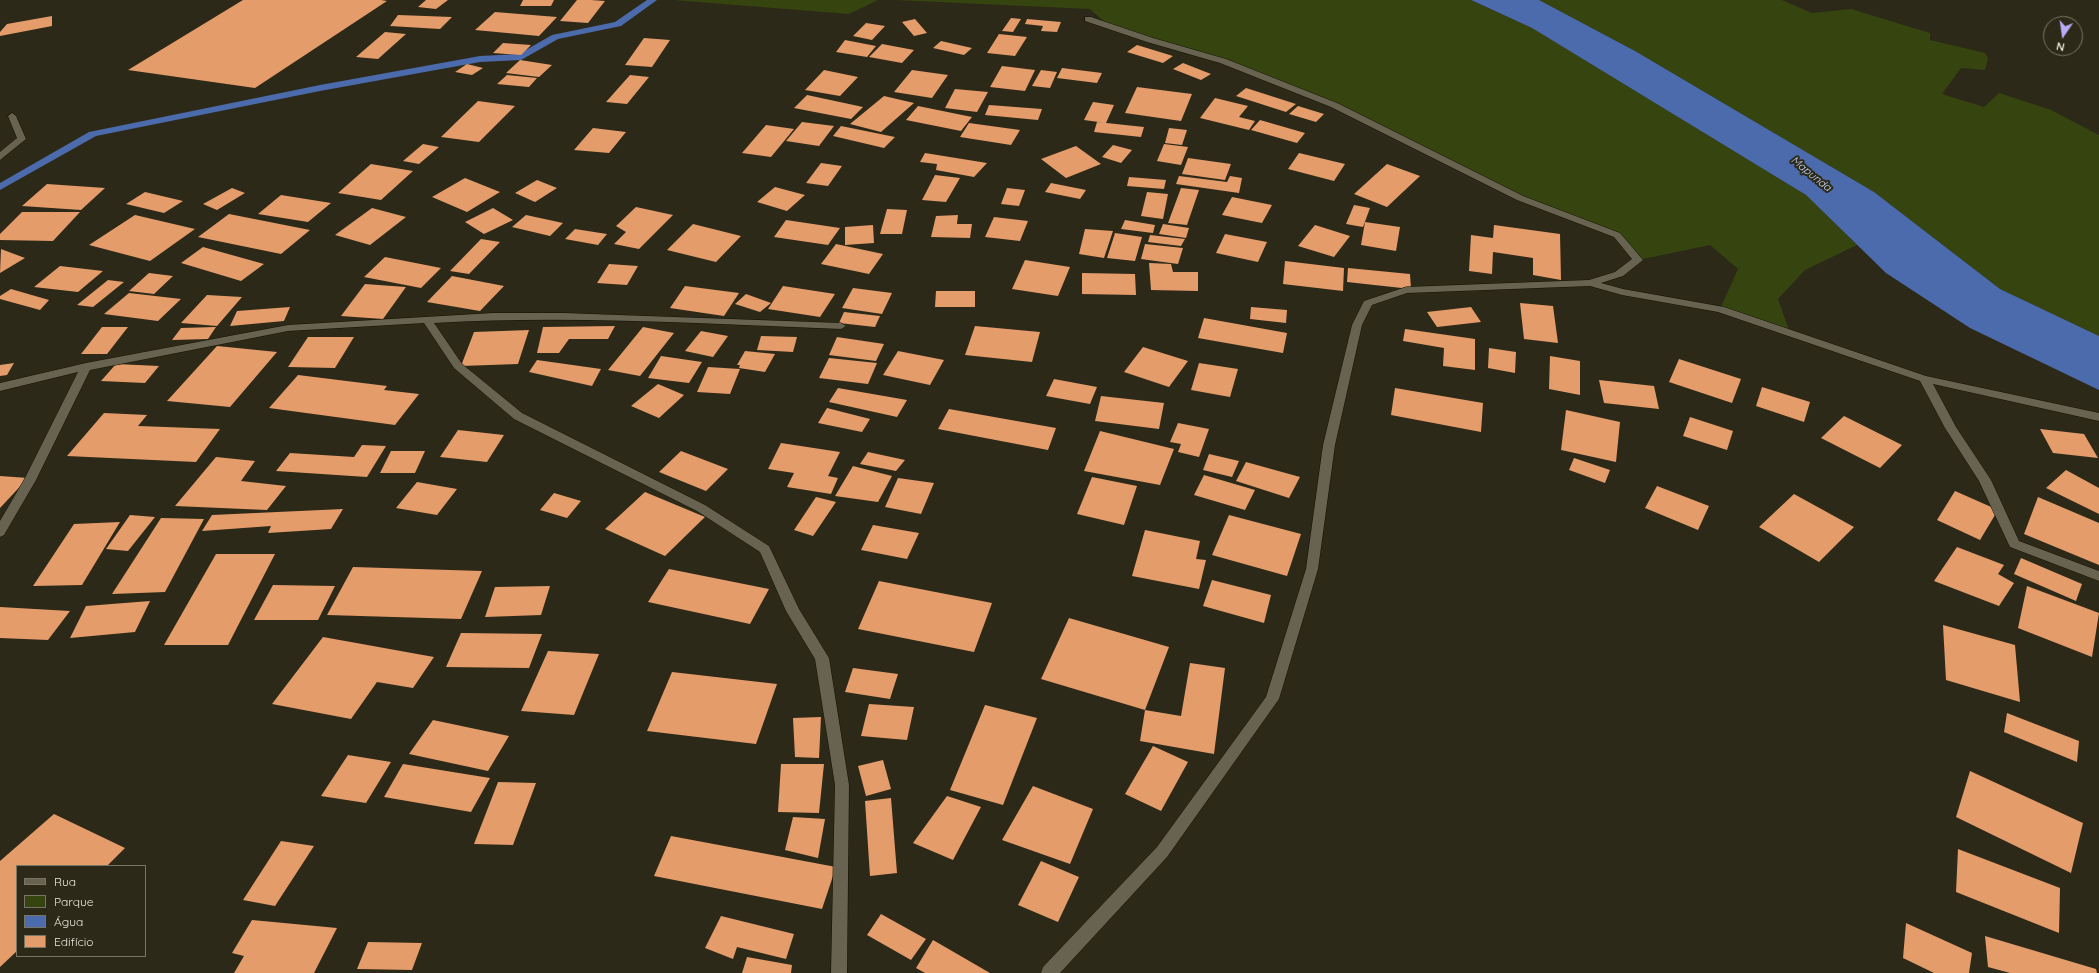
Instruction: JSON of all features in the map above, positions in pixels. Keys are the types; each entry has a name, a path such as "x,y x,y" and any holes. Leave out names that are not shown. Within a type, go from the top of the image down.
{"street":[{"path":"1049,973 1162,852 1272,699 1312,569 1329,445 1357,325 1368,303 1406,290 1590,283 1619,274 1638,260 1617,235 1520,198 1334,105 1223,61 1150,40 1088,19"},
{"path":"0,157 22,139 12,116"},
{"path":"1590,283 1622,292 1720,309 1924,379 2099,417"},
{"path":"0,387 86,367 288,328 493,316 563,316 841,326"},
{"path":"427,320 458,366 518,416 701,508 764,549 793,610 822,658 842,784 839,973"},
{"path":"0,532 30,480 86,367"},
{"path":"1924,379 1951,428 1985,480 2014,544 2099,576"}],"green space":[{"path":"673,0 878,0 849,14"},
{"path":"895,0 1470,0 1532,28 1806,195 1857,245 1805,270 1778,299 1790,333 1720,309 1738,269 1710,245 1638,260 1617,235 1520,198 1334,105 1223,61 1109,26 1090,9"},
{"path":"1539,0 1782,0 1812,13 1851,9 1930,33 1930,40 1985,53 1988,58 1985,70 1961,68 1942,94 1984,107 1999,93 2051,110 2099,135 2099,336 2000,289 1874,192 1635,51"}],"water":[{"name":"Mapunda","path":"1471,0 1539,0 1635,51 1874,192 2000,289 2099,336 2099,390 1970,328 1886,273 1806,195 1532,28"}],"building":[{"path":"243,0 387,1 255,88 128,70"},
{"path":"426,0 448,0 436,9 418,7"},
{"path":"523,0 554,0 551,6 520,6"},
{"path":"577,0 605,1 588,23 560,21"},
{"path":"495,12 557,17 539,36 475,30"},
{"path":"398,15 452,17 440,29 390,26"},
{"path":"52,16 52,26 0,36 0,32 7,24"},
{"path":"1011,18 1021,19 1013,32 1002,31"},
{"path":"915,19 927,33 914,36 902,22"},
{"path":"1027,19 1061,22 1057,32 1041,31 1043,26 1025,24"},
{"path":"866,23 885,26 872,40 853,36"},
{"path":"385,32 406,34 378,59 356,57"},
{"path":"999,34 1027,37 1015,56 987,53"},
{"path":"644,38 670,40 652,67 625,65"},
{"path":"845,40 876,46 867,57 836,52"},
{"path":"941,41 972,48 964,55 933,48"},
{"path":"503,43 531,45 521,55 493,53"},
{"path":"882,44 914,50 902,63 869,57"},
{"path":"1137,45 1173,56 1163,63 1127,52"},
{"path":"520,60 552,65 539,77 506,73"},
{"path":"1183,63 1211,74 1201,80 1173,69"},
{"path":"467,64 483,68 472,75 455,72"},
{"path":"1002,66 1035,70 1025,91 990,87"},
{"path":"1062,68 1102,73 1097,83 1057,78"},
{"path":"824,70 858,77 840,96 805,90"},
{"path":"912,70 948,75 932,98 894,92"},
{"path":"1041,70 1057,72 1050,88 1032,86"},
{"path":"507,75 537,78 529,87 497,84"},
{"path":"630,75 649,77 627,104 606,102"},
{"path":"1137,87 1192,94 1181,121 1125,113"},
{"path":"1246,88 1296,104 1286,112 1236,96"},
{"path":"955,89 988,92 977,112 945,108"},
{"path":"807,95 863,107 851,119 794,108"},
{"path":"884,96 914,103 881,132 850,124"},
{"path":"1215,98 1248,106 1239,117 1255,121 1249,130 1200,118"},
{"path":"478,101 515,106 479,142 441,137"},
{"path":"1093,102 1114,105 1106,123 1084,120"},
{"path":"989,105 1042,109 1038,120 985,115"},
{"path":"918,106 972,117 961,131 906,120"},
{"path":"1298,106 1324,114 1316,122 1289,114"},
{"path":"1260,120 1305,133 1297,143 1251,130"},
{"path":"802,122 834,126 819,146 786,141"},
{"path":"1097,122 1144,127 1141,137 1094,132"},
{"path":"969,123 1020,130 1011,145 960,137"},
{"path":"766,125 794,129 771,157 742,153"},
{"path":"841,126 895,137 884,148 833,136"},
{"path":"593,128 626,132 609,153 574,150"},
{"path":"1169,128 1187,130 1182,145 1165,143"},
{"path":"423,144 439,147 419,164 403,161"},
{"path":"1164,144 1188,147 1181,165 1157,161"},
{"path":"1113,145 1132,150 1121,163 1102,157"},
{"path":"1076,146 1101,164 1066,178 1041,159"},
{"path":"925,153 987,163 974,177 936,170 937,164 920,162"},
{"path":"1299,153 1345,164 1334,181 1288,169"},
{"path":"1188,158 1231,164 1225,180 1182,174"},
{"path":"821,163 842,166 828,186 806,183"},
{"path":"371,164 413,171 381,200 338,193"},
{"path":"1387,164 1420,176 1387,207 1354,194"},
{"path":"935,175 960,178 946,202 922,200"},
{"path":"1179,176 1227,182 1230,176 1242,178 1239,193 1176,184"},
{"path":"1129,177 1166,180 1164,189 1127,186"},
{"path":"465,178 500,192 467,212 432,197"},
{"path":"537,180 557,188 535,202 515,193"},
{"path":"1051,183 1086,190 1080,199 1045,192"},
{"path":"47,184 105,188 81,210 22,206"},
{"path":"775,187 805,195 787,211 757,202"},
{"path":"232,188 245,193 217,210 203,204"},
{"path":"1007,188 1025,190 1019,206 1001,204"},
{"path":"1181,188 1199,190 1187,225 1168,223"},
{"path":"145,192 183,201 164,213 126,204"},
{"path":"1147,192 1168,194 1163,219 1141,216"},
{"path":"281,195 331,203 308,222 258,214"},
{"path":"1232,197 1272,205 1262,223 1222,215"},
{"path":"1354,205 1370,208 1363,227 1346,224"},
{"path":"636,207 673,215 639,249 614,244 626,232 616,226"},
{"path":"372,208 406,217 370,245 335,235"},
{"path":"493,208 513,220 484,234 465,222"},
{"path":"887,209 907,210 902,234 880,234"},
{"path":"22,212 80,212 53,241 0,240 0,234"},
{"path":"229,214 310,230 281,254 198,237"},
{"path":"135,215 195,229 150,261 89,245"},
{"path":"526,215 563,223 550,236 512,227"},
{"path":"958,215 957,224 972,224 970,238 931,237 936,216"},
{"path":"994,217 1028,221 1020,241 985,237"},
{"path":"786,220 840,228 828,245 774,237"},
{"path":"1125,220 1155,225 1153,233 1121,229"},
{"path":"1365,222 1400,227 1396,251 1361,245"},
{"path":"693,224 741,236 716,262 667,250"},
{"path":"1163,224 1189,228 1186,238 1159,234"},
{"path":"873,225 874,243 845,245 845,227"},
{"path":"1315,225 1350,236 1334,257 1298,246"},
{"path":"1494,225 1560,234 1561,280 1533,275 1533,258 1493,252 1492,274 1469,271 1471,235 1493,238"},
{"path":"575,229 607,234 598,245 565,239"},
{"path":"1085,229 1113,231 1104,258 1079,254"},
{"path":"1115,233 1142,237 1135,261 1107,258"},
{"path":"1225,234 1267,242 1258,262 1216,253"},
{"path":"1150,235 1185,239 1181,246 1148,242"},
{"path":"481,239 500,242 469,274 450,271"},
{"path":"836,244 883,254 869,274 821,264"},
{"path":"1145,244 1183,248 1178,264 1141,259"},
{"path":"203,247 264,264 241,281 181,263"},
{"path":"1,249 25,258 0,273"},
{"path":"385,257 441,268 421,288 364,277"},
{"path":"1025,260 1070,267 1058,296 1012,289"},
{"path":"1285,261 1344,268 1343,291 1283,284"},
{"path":"1149,263 1171,264 1173,272 1198,272 1198,291 1151,290"},
{"path":"609,264 638,266 627,285 597,283"},
{"path":"60,266 103,271 78,292 34,287"},
{"path":"1348,268 1410,274 1411,289 1347,282"},
{"path":"149,273 173,276 154,294 129,291"},
{"path":"1082,273 1135,274 1136,295 1082,294"},
{"path":"452,276 504,286 480,311 427,302"},
{"path":"108,280 124,282 93,307 77,305"},
{"path":"365,284 406,287 383,319 341,316"},
{"path":"685,286 739,293 724,316 670,308"},
{"path":"783,286 835,294 820,317 768,309"},
{"path":"853,288 892,293 882,314 842,308"},
{"path":"11,289 49,300 40,310 0,299 0,296"},
{"path":"936,291 975,291 975,307 935,307"},
{"path":"129,293 181,299 158,321 104,314"},
{"path":"746,294 771,303 760,312 735,304"},
{"path":"207,295 242,297 217,326 181,323"},
{"path":"1520,303 1553,306 1558,343 1524,339"},
{"path":"290,307 284,321 230,326 237,311"},
{"path":"1251,307 1287,310 1286,323 1250,319"},
{"path":"1471,307 1481,322 1437,327 1427,312"},
{"path":"844,312 880,316 875,327 839,323"},
{"path":"1204,318 1287,333 1283,353 1198,338"},
{"path":"615,326 608,339 569,339 559,353 537,353 543,327"},
{"path":"975,326 1040,332 1032,362 965,355"},
{"path":"102,327 128,327 107,354 81,354"},
{"path":"216,327 208,339 172,340 181,328"},
{"path":"643,327 674,333 640,376 608,370"},
{"path":"1405,329 1475,339 1475,370 1443,366 1444,348 1403,341"},
{"path":"529,330 518,364 461,366 474,332"},
{"path":"701,331 728,336 713,357 685,351"},
{"path":"761,336 797,337 793,352 757,350"},
{"path":"308,337 354,337 335,368 288,367"},
{"path":"837,337 884,344 876,361 829,355"},
{"path":"217,346 277,352 230,407 167,401"},
{"path":"1143,347 1188,361 1169,387 1124,372"},
{"path":"1489,348 1516,352 1515,373 1488,368"},
{"path":"745,351 775,354 765,372 739,368 740,365 737,365"},
{"path":"898,351 944,360 930,385 883,375"},
{"path":"661,356 702,362 689,383 648,378"},
{"path":"1550,356 1580,361 1580,395 1549,389"},
{"path":"829,358 877,363 868,384 819,378"},
{"path":"1679,359 1741,379 1732,403 1669,382"},
{"path":"537,360 601,369 592,386 529,372"},
{"path":"14,363 7,375 0,376 0,365"},
{"path":"1199,363 1238,369 1230,397 1191,390"},
{"path":"116,364 159,366 145,383 101,381"},
{"path":"708,367 740,369 730,394 697,392"},
{"path":"298,375 387,386 384,390 419,394 395,425 269,408"},
{"path":"1054,379 1097,387 1090,404 1046,396"},
{"path":"1599,380 1654,386 1659,409 1604,403"},
{"path":"658,384 684,395 659,418 631,406"},
{"path":"1762,387 1810,402 1804,422 1756,406"},
{"path":"838,388 907,400 897,417 829,402"},
{"path":"1395,388 1483,403 1481,432 1391,415"},
{"path":"1101,396 1164,403 1159,429 1095,421"},
{"path":"827,408 870,419 862,432 818,423"},
{"path":"949,409 1056,428 1048,450 938,429"},
{"path":"1566,410 1620,422 1616,462 1561,450"},
{"path":"104,413 147,415 138,426 220,429 196,462 67,456"},
{"path":"1844,416 1902,445 1880,468 1821,438"},
{"path":"1690,417 1733,431 1727,450 1683,436"},
{"path":"1178,423 1209,429 1199,457 1178,452 1181,444 1170,442"},
{"path":"2040,429 2084,434 2098,458 2053,453"},
{"path":"458,430 504,435 487,462 440,457"},
{"path":"1100,431 1174,449 1160,485 1084,471"},
{"path":"781,443 840,452 828,476 838,478 831,494 787,487 794,473 768,469"},
{"path":"362,445 386,446 367,477 276,471 290,453 354,457"},
{"path":"391,451 425,451 415,473 380,473"},
{"path":"681,451 728,469 706,491 659,472"},
{"path":"868,452 905,460 896,471 860,464"},
{"path":"1209,454 1239,461 1232,477 1203,470"},
{"path":"216,457 255,461 241,481 286,486 267,510 175,506"},
{"path":"1574,458 1610,470 1605,483 1569,470"},
{"path":"1246,462 1300,477 1289,498 1236,481"},
{"path":"853,466 892,476 878,502 835,496"},
{"path":"2066,470 2099,488 2099,514 2046,488"},
{"path":"1204,475 1255,490 1245,510 1194,495"},
{"path":"0,476 28,478 0,508"},
{"path":"1092,477 1137,486 1124,525 1077,514"},
{"path":"898,478 934,483 921,514 885,507"},
{"path":"417,482 457,489 437,515 396,508"},
{"path":"1657,486 1709,506 1698,530 1645,508"},
{"path":"1955,491 1998,510 1980,540 1937,520"},
{"path":"645,492 705,517 665,556 605,529"},
{"path":"554,493 581,501 567,518 540,510"},
{"path":"1794,494 1854,527 1819,562 1759,527"},
{"path":"816,497 836,502 813,536 794,530"},
{"path":"2038,497 2099,523 2099,565 2024,534"},
{"path":"343,509 331,529 268,533 271,526 202,531 212,515"},
{"path":"130,515 155,517 128,551 106,549"},
{"path":"1229,515 1301,534 1287,576 1212,555"},
{"path":"161,518 204,519 165,592 112,594"},
{"path":"120,522 82,585 33,586 74,524"},
{"path":"873,525 919,533 907,559 861,550"},
{"path":"1145,530 1200,541 1196,559 1206,560 1199,589 1132,576"},
{"path":"1957,547 2004,565 1998,574 2014,583 1999,606 1934,581"},
{"path":"216,554 275,554 228,645 164,645"},
{"path":"2021,558 2082,584 2076,601 2014,574"},
{"path":"353,567 482,571 461,619 327,615"},
{"path":"669,569 769,589 750,624 648,602"},
{"path":"1212,580 1271,595 1264,623 1203,606"},
{"path":"879,581 992,603 974,652 858,629"},
{"path":"273,585 335,586 318,620 254,620"},
{"path":"550,586 541,615 485,617 495,587"},
{"path":"2027,586 2099,613 2092,657 2018,628"},
{"path":"150,601 135,632 70,638 86,606"},
{"path":"0,607 70,611 48,640 0,638"},
{"path":"1069,618 1169,647 1145,710 1041,679"},
{"path":"1943,625 2015,645 2020,702 1946,680"},
{"path":"461,633 542,634 529,668 446,667"},
{"path":"323,637 434,657 413,688 377,682 351,719 272,704"},
{"path":"548,651 599,654 574,715 521,711"},
{"path":"1190,663 1225,668 1214,754 1140,741 1145,710 1181,716"},
{"path":"853,668 898,674 890,699 845,692"},
{"path":"672,672 777,684 756,744 647,731"},
{"path":"869,704 914,707 907,740 861,736"},
{"path":"985,705 1037,718 1003,805 950,790"},
{"path":"2007,713 2079,741 2077,762 2004,732"},
{"path":"821,717 819,758 795,757 793,718"},
{"path":"433,720 509,736 488,771 409,754"},
{"path":"1153,746 1188,762 1161,811 1125,794"},
{"path":"348,755 391,762 366,803 321,796"},
{"path":"883,760 891,789 866,796 858,766"},
{"path":"403,764 490,778 471,812 384,797"},
{"path":"781,764 824,764 819,813 778,812"},
{"path":"1970,771 2083,823 2071,873 1956,817"},
{"path":"498,782 536,783 513,845 474,844"},
{"path":"1033,786 1093,809 1070,864 1002,840"},
{"path":"947,796 981,807 953,860 913,843"},
{"path":"891,798 897,873 870,876 865,801"},
{"path":"54,814 125,848 108,865 16,865 16,952 0,967 0,861"},
{"path":"793,817 825,819 818,858 785,850"},
{"path":"671,836 836,867 822,909 654,876"},
{"path":"281,841 314,846 275,906 243,900"},
{"path":"1958,849 2060,888 2059,933 1956,892"},
{"path":"1041,861 1079,877 1058,922 1018,905"},
{"path":"881,914 926,939 911,960 867,935"},
{"path":"721,916 794,934 786,959 737,947 733,959 705,948"},
{"path":"252,920 337,928 314,973 234,973 244,956 232,953"},
{"path":"1906,923 1972,953 1969,973 1934,973 1903,958"},
{"path":"1985,936 2096,969 2097,973 2010,973 1988,967"},
{"path":"933,940 990,973 925,973 916,968"},
{"path":"368,942 422,943 412,970 357,969"},
{"path":"747,957 792,965 791,973 742,973"}],"waterway":[{"path":"0,187 93,134 320,88 480,59 521,57 555,37 618,24 653,0"}]}
